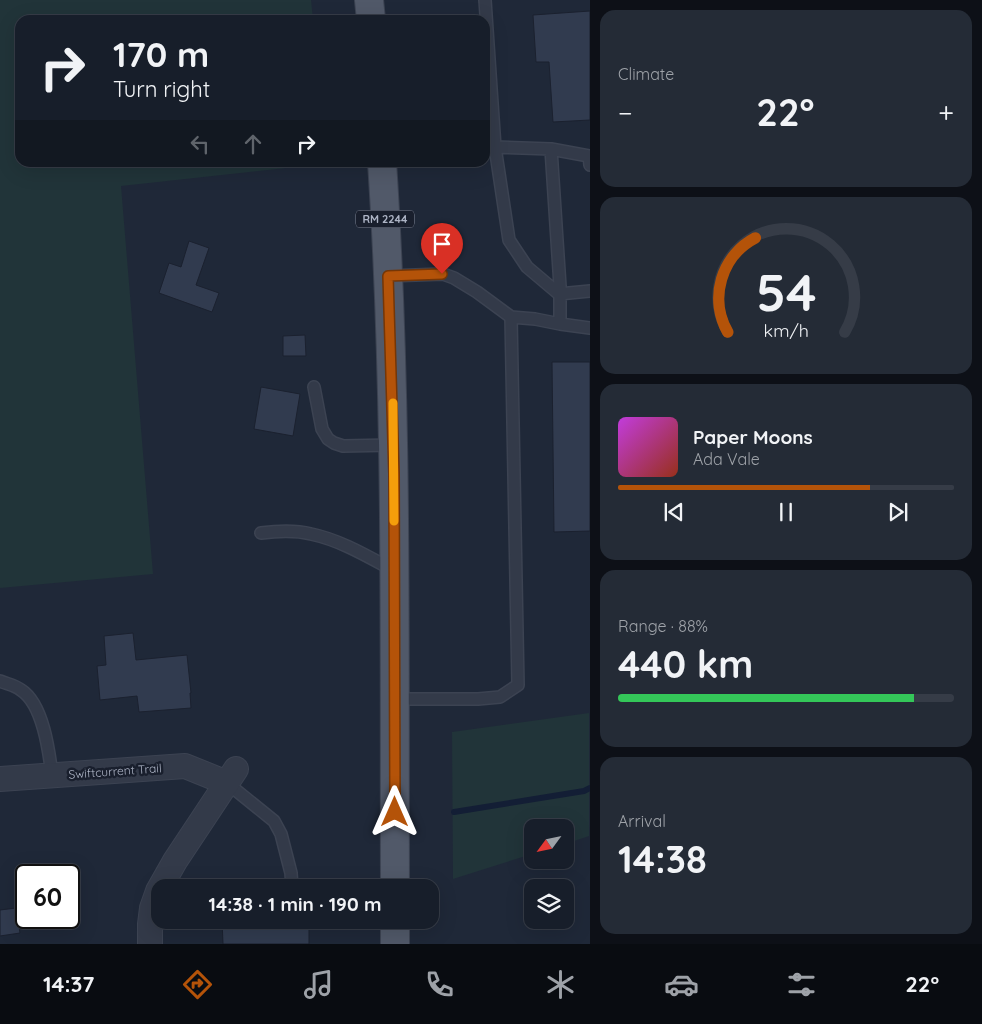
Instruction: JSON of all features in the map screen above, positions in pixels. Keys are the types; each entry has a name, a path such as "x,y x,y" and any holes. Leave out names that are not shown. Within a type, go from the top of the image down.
{"main road":[{"path":"369,0 370,15"},
{"name":"RM 2244","path":"382,167 388,276 393,445 395,879"},
{"path":"395,929 395,944"}],"street":[{"name":"Swiftcurrent Trail","path":"0,779 185,766 231,776"},
{"path":"150,944 151,916 158,891 175,861 231,776"}],"lane":[{"path":"485,0 486,15"},
{"path":"490,74 495,147 509,240 527,267 559,294 590,292"},
{"path":"495,147 551,149 588,156 590,165"},
{"path":"551,149 560,286 560,324"},
{"path":"388,276 442,274 454,278 511,317 590,328"},
{"path":"394,699 478,699 500,697 518,685 511,317"},
{"path":"314,387 322,430 328,439 342,446 393,445"},
{"path":"261,533 275,531 312,534 363,554 394,571"},
{"path":"0,681 16,686 34,704 49,751 52,776"},
{"path":"231,776 274,821 281,834 291,879"}],"green space":[{"path":"0,0 311,0 312,15 15,15 15,167 295,167 121,186 153,574 0,588"},
{"path":"589,713 589,836 574,841 574,819 524,819 524,857 453,879 452,732"}],"building":[{"path":"590,11 590,120 553,122 549,62 536,62 533,15"},
{"path":"189,241 209,248 196,285 219,293 212,312 159,293 169,263 181,267"},
{"path":"305,335 306,356 283,356 283,336"},
{"path":"552,362 590,362 590,531 554,532"},
{"path":"261,387 300,394 293,436 254,429"},
{"path":"133,633 136,660 187,655 191,708 139,712 137,696 100,700 97,666 106,665 104,636"},
{"path":"15,908 15,929 19,929 20,933 0,936 0,910"},
{"path":"222,929 309,929 309,944 223,944"}],"waterway":[{"path":"454,812 584,791 590,788"}],"slow traffic":[{"path":"393,403 394,521"}],"route":[{"path":"395,812 394,474 388,276 442,274"}]}
